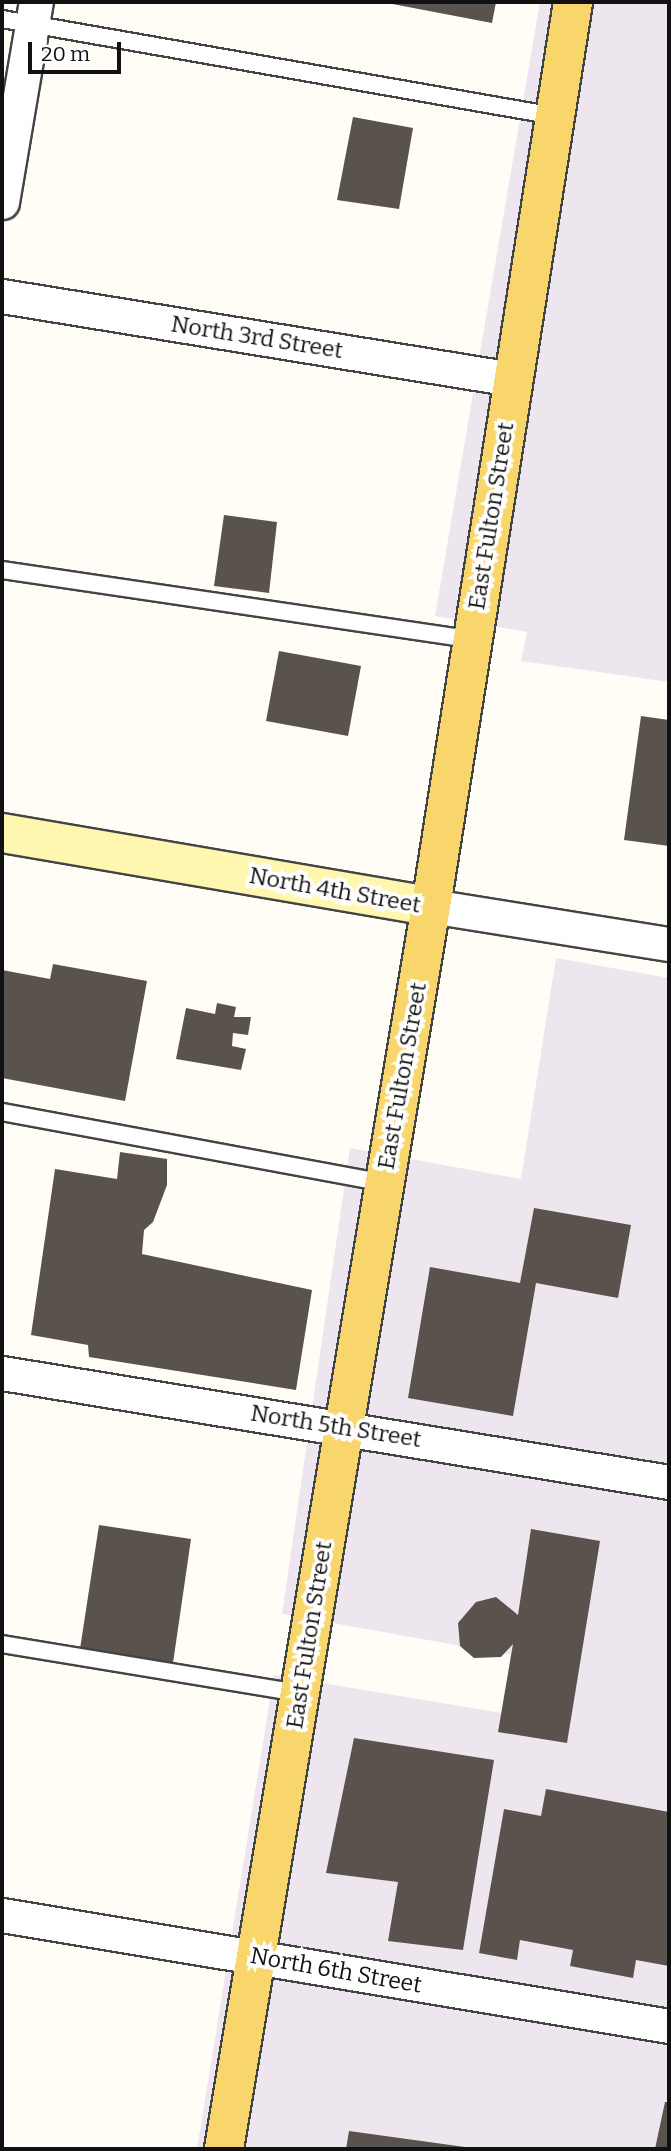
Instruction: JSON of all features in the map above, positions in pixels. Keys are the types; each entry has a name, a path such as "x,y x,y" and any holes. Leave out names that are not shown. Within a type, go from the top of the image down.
{"main road":[{"name":"East Fulton Street","path":"224,2149 431,906 573,2"},
{"name":"North 4th Street","path":"2,833 431,906"}],"street":[{"path":"2,202 23,15"},
{"name":"North 3rd Street","path":"2,296 512,379"},
{"name":"North 4th Street","path":"431,906 669,944"},
{"name":"North 5th Street","path":"2,1373 669,1482"},
{"name":"North 6th Street","path":"2,1915 669,2026"}],"lane":[{"path":"23,15 555,116"},
{"path":"2,570 472,639"},
{"path":"2,1112 384,1183"},
{"path":"2,1644 299,1693"}],"shaded area":[{"path":"540,2 669,2 669,682 521,661 527,632 435,616"},
{"path":"556,958 669,978 669,2149 197,2149 274,1675 502,1713 511,1655 282,1614 350,1148 521,1179"}],"building":[{"path":"382,2 496,2 492,23"},
{"path":"353,117 413,128 399,209 337,200"},
{"path":"224,515 277,522 269,593 214,586"},
{"path":"279,651 361,666 348,736 266,721"},
{"path":"641,716 669,720 669,846 624,840"},
{"path":"53,964 147,981 125,1101 2,1078 2,970 50,979"},
{"path":"217,1003 236,1007 234,1017 251,1017 248,1035 233,1033 232,1046 246,1049 241,1070 176,1059 186,1008 215,1014"},
{"path":"120,1152 167,1159 167,1185 153,1222 144,1230 142,1254 312,1290 296,1390 89,1357 88,1345 31,1335 55,1169 117,1179"},
{"path":"534,1208 631,1225 618,1298 536,1283 513,1416 408,1398 430,1267 520,1283"},
{"path":"99,1525 191,1539 173,1663 80,1649"},
{"path":"531,1529 600,1541 567,1743 498,1732 513,1644 501,1657 474,1658 460,1646 458,1623 476,1602 496,1597 518,1615"},
{"path":"354,1738 494,1760 463,1950 388,1941 398,1882 326,1873"},
{"path":"546,1789 669,1812 669,1966 636,1960 633,1978 570,1966 573,1950 520,1940 517,1960 479,1953 504,1809 541,1816"},
{"path":"665,2102 669,2102 669,2149 655,2149"},
{"path":"349,2131 472,2148 472,2149 346,2149"}]}
